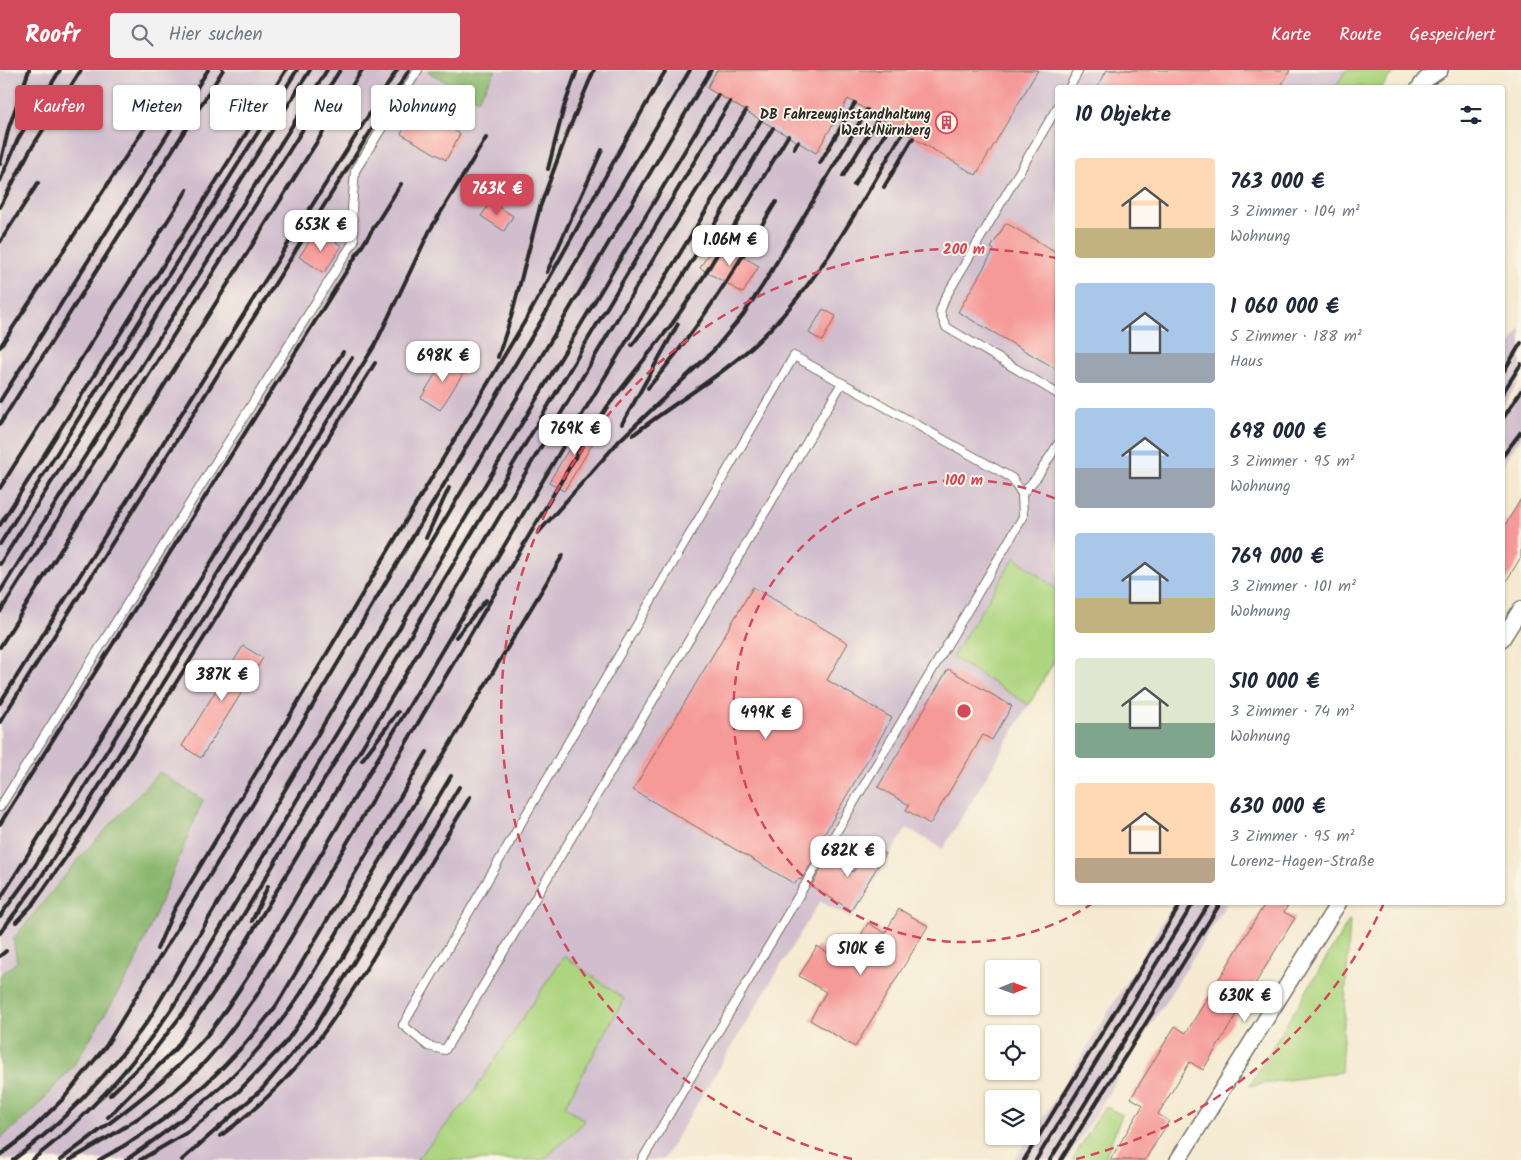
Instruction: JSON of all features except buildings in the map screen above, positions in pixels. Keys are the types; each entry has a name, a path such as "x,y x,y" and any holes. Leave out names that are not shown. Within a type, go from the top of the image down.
{"street":[{"path":"1422,85 1425,80 1440,70"},
{"path":"1505,634 1521,609"},
{"path":"1178,1160 1337,905"}],"lane":[{"path":"0,807 354,241 352,208 355,171 418,70"},
{"path":"1070,85 1079,70"},
{"path":"1055,111 945,298 940,312 946,326 1055,392"},
{"path":"642,1160 1024,517 1022,494 1012,478 794,356 403,1024 428,1046 445,1050 842,383"},
{"path":"1022,494 1037,477 1055,449"}],"shaded area":[{"path":"0,70 429,70 454,85 371,85 371,130 475,130 475,98 478,100 496,70 1346,70 1337,85 1055,85 1055,588 1015,557 952,657 1029,705 943,849 907,828 851,919 820,901 663,1160 0,1160 0,1139 32,1112 133,968 203,801 159,772 82,855 13,938 17,962 0,975"},
{"path":"1521,327 1521,378 1505,404 1505,355"},
{"path":"1521,388 1521,438 1505,460 1505,412"},
{"path":"1173,905 1226,905 1067,1160 1014,1160 1024,1145 1040,1145 1040,1122"}],"green space":[{"path":"429,70 496,70 478,100 475,98 475,85 451,85 428,72"},
{"path":"1346,70 1398,70 1388,78 1384,85 1337,85"},
{"path":"1015,557 1055,588 1055,660 1029,705 952,657"},
{"path":"159,772 203,800 133,968 74,1065 32,1112 0,1139 0,975 17,962 13,939 82,855"},
{"path":"1350,919 1341,1072 1249,1086"},
{"path":"564,956 624,999 565,1106 585,1121 544,1160 416,1160 469,1099"},
{"path":"1105,1106 1122,1115 1104,1160 1072,1160"}],"railway":[{"path":"0,164 9,127 29,70"},
{"path":"0,181 18,139 60,70"},
{"path":"0,207 29,152 81,70"},
{"path":"0,401 208,70"},
{"path":"0,424 223,70"},
{"path":"0,525 286,70"},
{"path":"0,544 297,70"},
{"path":"0,564 310,70"},
{"path":"0,592 327,70"},
{"path":"0,612 340,70"},
{"path":"0,647 362,70"},
{"path":"0,703 397,70"},
{"path":"0,722 409,70"},
{"path":"548,169 564,107 577,70"},
{"path":"498,357 512,314 540,207 567,134 594,70"},
{"path":"157,949 174,910 525,321 666,70"},
{"path":"0,1155 24,1137 64,1098 106,1046 307,715 690,70"},
{"path":"13,1160 69,1113 102,1078 148,1021 711,70"},
{"path":"32,1160 73,1125 112,1086 147,1043 178,999 718,95"},
{"path":"110,1095 149,1057 190,1004 730,102"},
{"path":"820,163 855,103"},
{"path":"538,533 619,441 713,351 743,315 763,285 867,110"},
{"path":"108,1117 176,1048 230,969 638,284 746,111"},
{"path":"843,176 879,117"},
{"path":"60,1160 156,1086 192,1052 227,1009 256,964 580,418 761,120"},
{"path":"854,185 891,124"},
{"path":"632,345 671,295 773,128"},
{"path":"0,347 143,130"},
{"path":"633,435 725,369 754,345 777,322 799,297 836,244 903,132"},
{"path":"70,1160 112,1135 178,1088 210,1056 257,995 582,446 607,407 672,324 698,286 788,136"},
{"path":"0,933 35,886 64,842 375,345 430,230 486,138"},
{"path":"884,187 913,138"},
{"path":"794,148 798,142"},
{"path":"547,272 602,150"},
{"path":"0,242 38,183"},
{"path":"0,824 401,184"},
{"path":"0,488 187,190"},
{"path":"648,388 667,366 700,320 776,202"},
{"path":"622,424 678,324"},
{"path":"1505,369 1521,343"},
{"path":"0,899 343,352"},
{"path":"0,916 27,879 352,358"},
{"path":"16,922 34,903 80,837 375,363"},
{"path":"1505,389 1521,364"},
{"path":"1505,415 1521,391"},
{"path":"1505,453 1521,432"},
{"path":"426,538 449,488"},
{"path":"126,1160 177,1123 222,1086 263,1043 301,993 563,555"},
{"path":"456,637 486,600"},
{"path":"362,760 398,712"},
{"path":"99,1160 149,1129 196,1093 238,1051 276,1006 427,752"},
{"path":"140,1160 188,1132 238,1092 286,1042 329,981 451,776"},
{"path":"182,1160 262,1089 315,1027 459,787"},
{"path":"220,1136 248,1115 273,1092 315,1044 370,963 470,797"},
{"path":"252,921 268,886"},
{"path":"1024,1160 1180,905"},
{"path":"1036,1160 1192,905"},
{"path":"1050,1160 1208,905"},
{"path":"1061,1160 1219,905"},
{"path":"0,956 6,951"}],"place":[{"name":"DB Fahrzeuginstandhaltung Werk Nürnberg","path":"947,122"}]}
